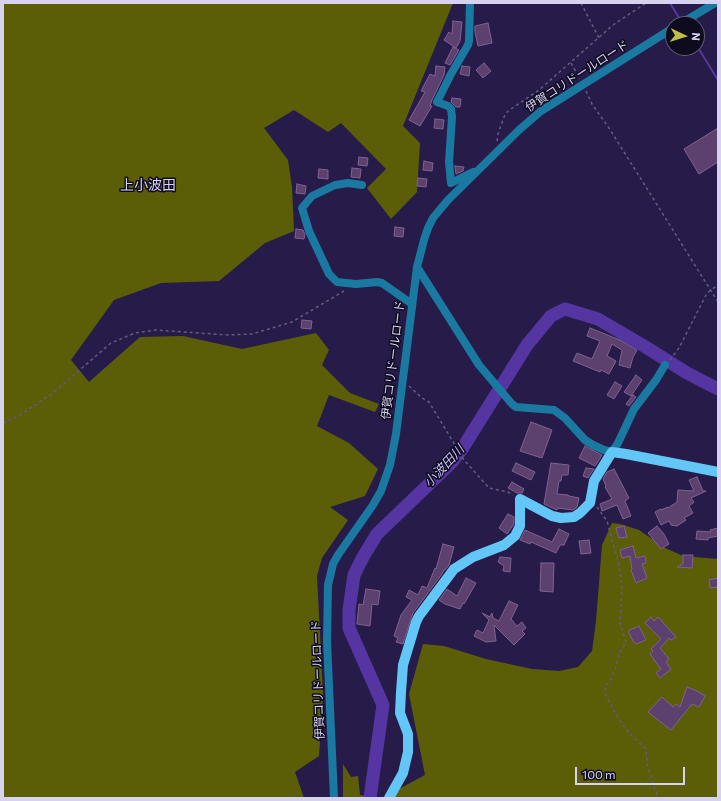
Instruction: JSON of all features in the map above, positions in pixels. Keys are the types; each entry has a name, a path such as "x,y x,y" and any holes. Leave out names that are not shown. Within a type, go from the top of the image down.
{"main road":[{"path":"389,798 403,773 408,752 408,734 400,713 401,692 403,665 416,622 454,569 473,557 504,544 515,536 520,526 520,499 552,516 568,519 578,516 590,503 596,477 612,452 718,472"}],"street":[{"path":"470,3 470,41 437,102 448,106 451,109 452,117 449,162 451,183 480,168"},
{"path":"694,16 715,3"},
{"name":"伊賀コリドールロード","path":"334,798 327,641 328,585 333,564 373,505 387,477 396,434 417,267 424,240 433,218 448,200 495,153 541,111 665,33"},
{"path":"362,186 348,183 335,185 312,196 302,208 309,231 329,274 337,282 356,284 382,283 412,304"},
{"path":"417,267 472,355 506,397 516,407 554,410 568,421 585,440 593,445 612,452 634,409 666,365"}],"path":[{"path":"581,3 599,38"},
{"path":"495,153 498,134 504,117 508,111 539,90 622,18 646,3"},
{"path":"571,63 592,104 609,128 718,302"},
{"path":"3,423 20,415 53,393 111,343 135,333 156,330 228,335 252,334 292,322 356,284"},
{"path":"672,357 707,293 718,285"},
{"path":"402,380 422,398 429,402 463,459 489,488 508,492 520,499"},
{"path":"590,503 596,506 607,520 619,565 622,587 620,623 626,642 619,654 616,667 610,681 605,687 606,696 622,723 632,736 646,749 647,763 659,798"}],"shaded area":[{"path":"3,3 453,3 403,126 420,143 417,192 391,219 367,188 386,169 341,123 328,132 294,110 264,128 288,160 292,187 294,231 265,243 219,281 161,283 114,300 71,360 89,382 140,337 183,336 242,349 316,333 329,350 322,365 350,393 379,404 375,412 329,395 317,426 349,443 378,469 365,496 330,507 348,520 322,558 317,576 323,694 319,756 295,772 304,798 3,798"},
{"path":"612,523 639,530 665,548 683,556 718,559 718,798 382,798 425,775 409,694 423,644 444,646 486,659 532,669 559,671 578,667 592,651 602,545"},
{"path":"343,764 351,777 358,776 360,795 380,798 343,798"}],"building":[{"path":"453,21 462,22 460,41 456,48 444,40 449,32 452,34"},
{"path":"488,23 492,43 478,46 475,26"},
{"path":"453,47 459,50 450,65 445,63"},
{"path":"484,63 491,71 483,78 476,70"},
{"path":"436,66 445,67 444,75 432,100 430,106 432,106 420,126 409,120 425,92 421,91 430,74 435,76"},
{"path":"462,66 470,67 469,76 460,74"},
{"path":"452,98 461,99 460,107 456,107 451,102"},
{"path":"435,119 444,120 443,129 434,128"},
{"path":"718,128 718,162 699,174 684,149"},
{"path":"359,157 368,158 367,166 358,165"},
{"path":"424,161 433,163 432,171 423,170"},
{"path":"455,166 464,167 463,171 456,174"},
{"path":"352,168 361,169 360,178 351,177"},
{"path":"319,169 328,170 328,179 318,178"},
{"path":"418,178 427,179 426,187 417,186"},
{"path":"297,184 306,186 305,194 296,193"},
{"path":"395,227 404,228 403,237 394,236"},
{"path":"296,229 303,230 305,235 304,239 295,238"},
{"path":"302,320 312,321 311,329 301,328"},
{"path":"590,328 620,340 637,350 630,368 619,365 622,350 612,344 607,356 616,361 609,374 573,361 577,353 592,359 600,341 587,336"},
{"path":"636,375 642,380 631,396 624,392"},
{"path":"615,382 622,386 614,399 607,395"},
{"path":"633,395 636,397 629,406 626,404"},
{"path":"531,422 552,430 542,458 520,451"},
{"path":"585,446 602,455 595,466 579,458"},
{"path":"516,463 535,472 531,480 512,471"},
{"path":"551,463 569,465 568,475 562,475 561,481 559,481 557,494 579,498 577,507 573,510 557,508 557,510 544,504"},
{"path":"586,468 594,469 588,478 583,476"},
{"path":"614,469 629,498 625,501 631,516 623,519 617,505 602,511 600,504 612,499 605,487 606,486 603,479 607,472"},
{"path":"697,477 703,491 706,491 691,498 694,502 689,506 693,513 684,518 686,520 677,526 671,525 669,521 661,525 655,512 668,508 677,502 678,490 694,491 689,480"},
{"path":"512,482 524,489 522,493 517,493 508,488"},
{"path":"508,514 514,517 514,524 507,534 499,528"},
{"path":"624,526 627,537 619,538 616,528"},
{"path":"657,526 664,534 669,544 661,549 648,533"},
{"path":"718,528 718,536 708,538 708,540 696,539 697,531 711,532 710,530"},
{"path":"559,529 569,534 564,545 560,545 556,553 531,542 530,544 520,540 525,530 552,542"},
{"path":"589,540 591,553 581,554 579,541"},
{"path":"443,544 454,547 449,565 413,613 403,644 396,642 398,638 394,636 401,615 412,600 406,597 409,590 418,595 422,586 427,588 435,568 436,569"},
{"path":"633,546 636,558 645,556 646,563 642,564 647,578 636,583 631,570 630,556 622,558 620,550"},
{"path":"683,555 693,555 692,568 677,567 683,564"},
{"path":"500,557 511,558 510,572 503,571 504,566 498,562"},
{"path":"541,563 554,563 553,592 540,591"},
{"path":"466,578 476,583 460,609 445,604 439,600 447,589 457,596"},
{"path":"718,578 718,587 710,588 709,580"},
{"path":"366,589 380,591 378,605 372,604 370,626 357,624 359,604 363,605"},
{"path":"509,601 518,605 511,619 517,626 522,622 526,628 522,631 525,634 514,645 494,625 496,641 486,642 474,636 477,630 483,633 489,620 482,613 490,617 492,613 493,618 499,621"},
{"path":"651,617 654,621 658,617 676,637 671,640 669,638 660,648 669,659 666,662 671,669 660,678 656,673 661,669 650,654 653,651 651,649 661,639 645,623"},
{"path":"639,626 646,640 636,644 628,631"},
{"path":"687,687 705,696 699,707 692,704 671,730 648,712 662,697 673,707 676,704 680,707"}],"waterway":[{"path":"670,3 678,16"},
{"path":"703,56 718,80"},
{"name":"小波田川","path":"370,798 383,705 349,628 349,610 354,575 377,534 452,462 462,449 527,345 551,316 565,309 598,319 687,373 718,389"}],"district":[{"name":"上小波田","path":"148,185"}]}
